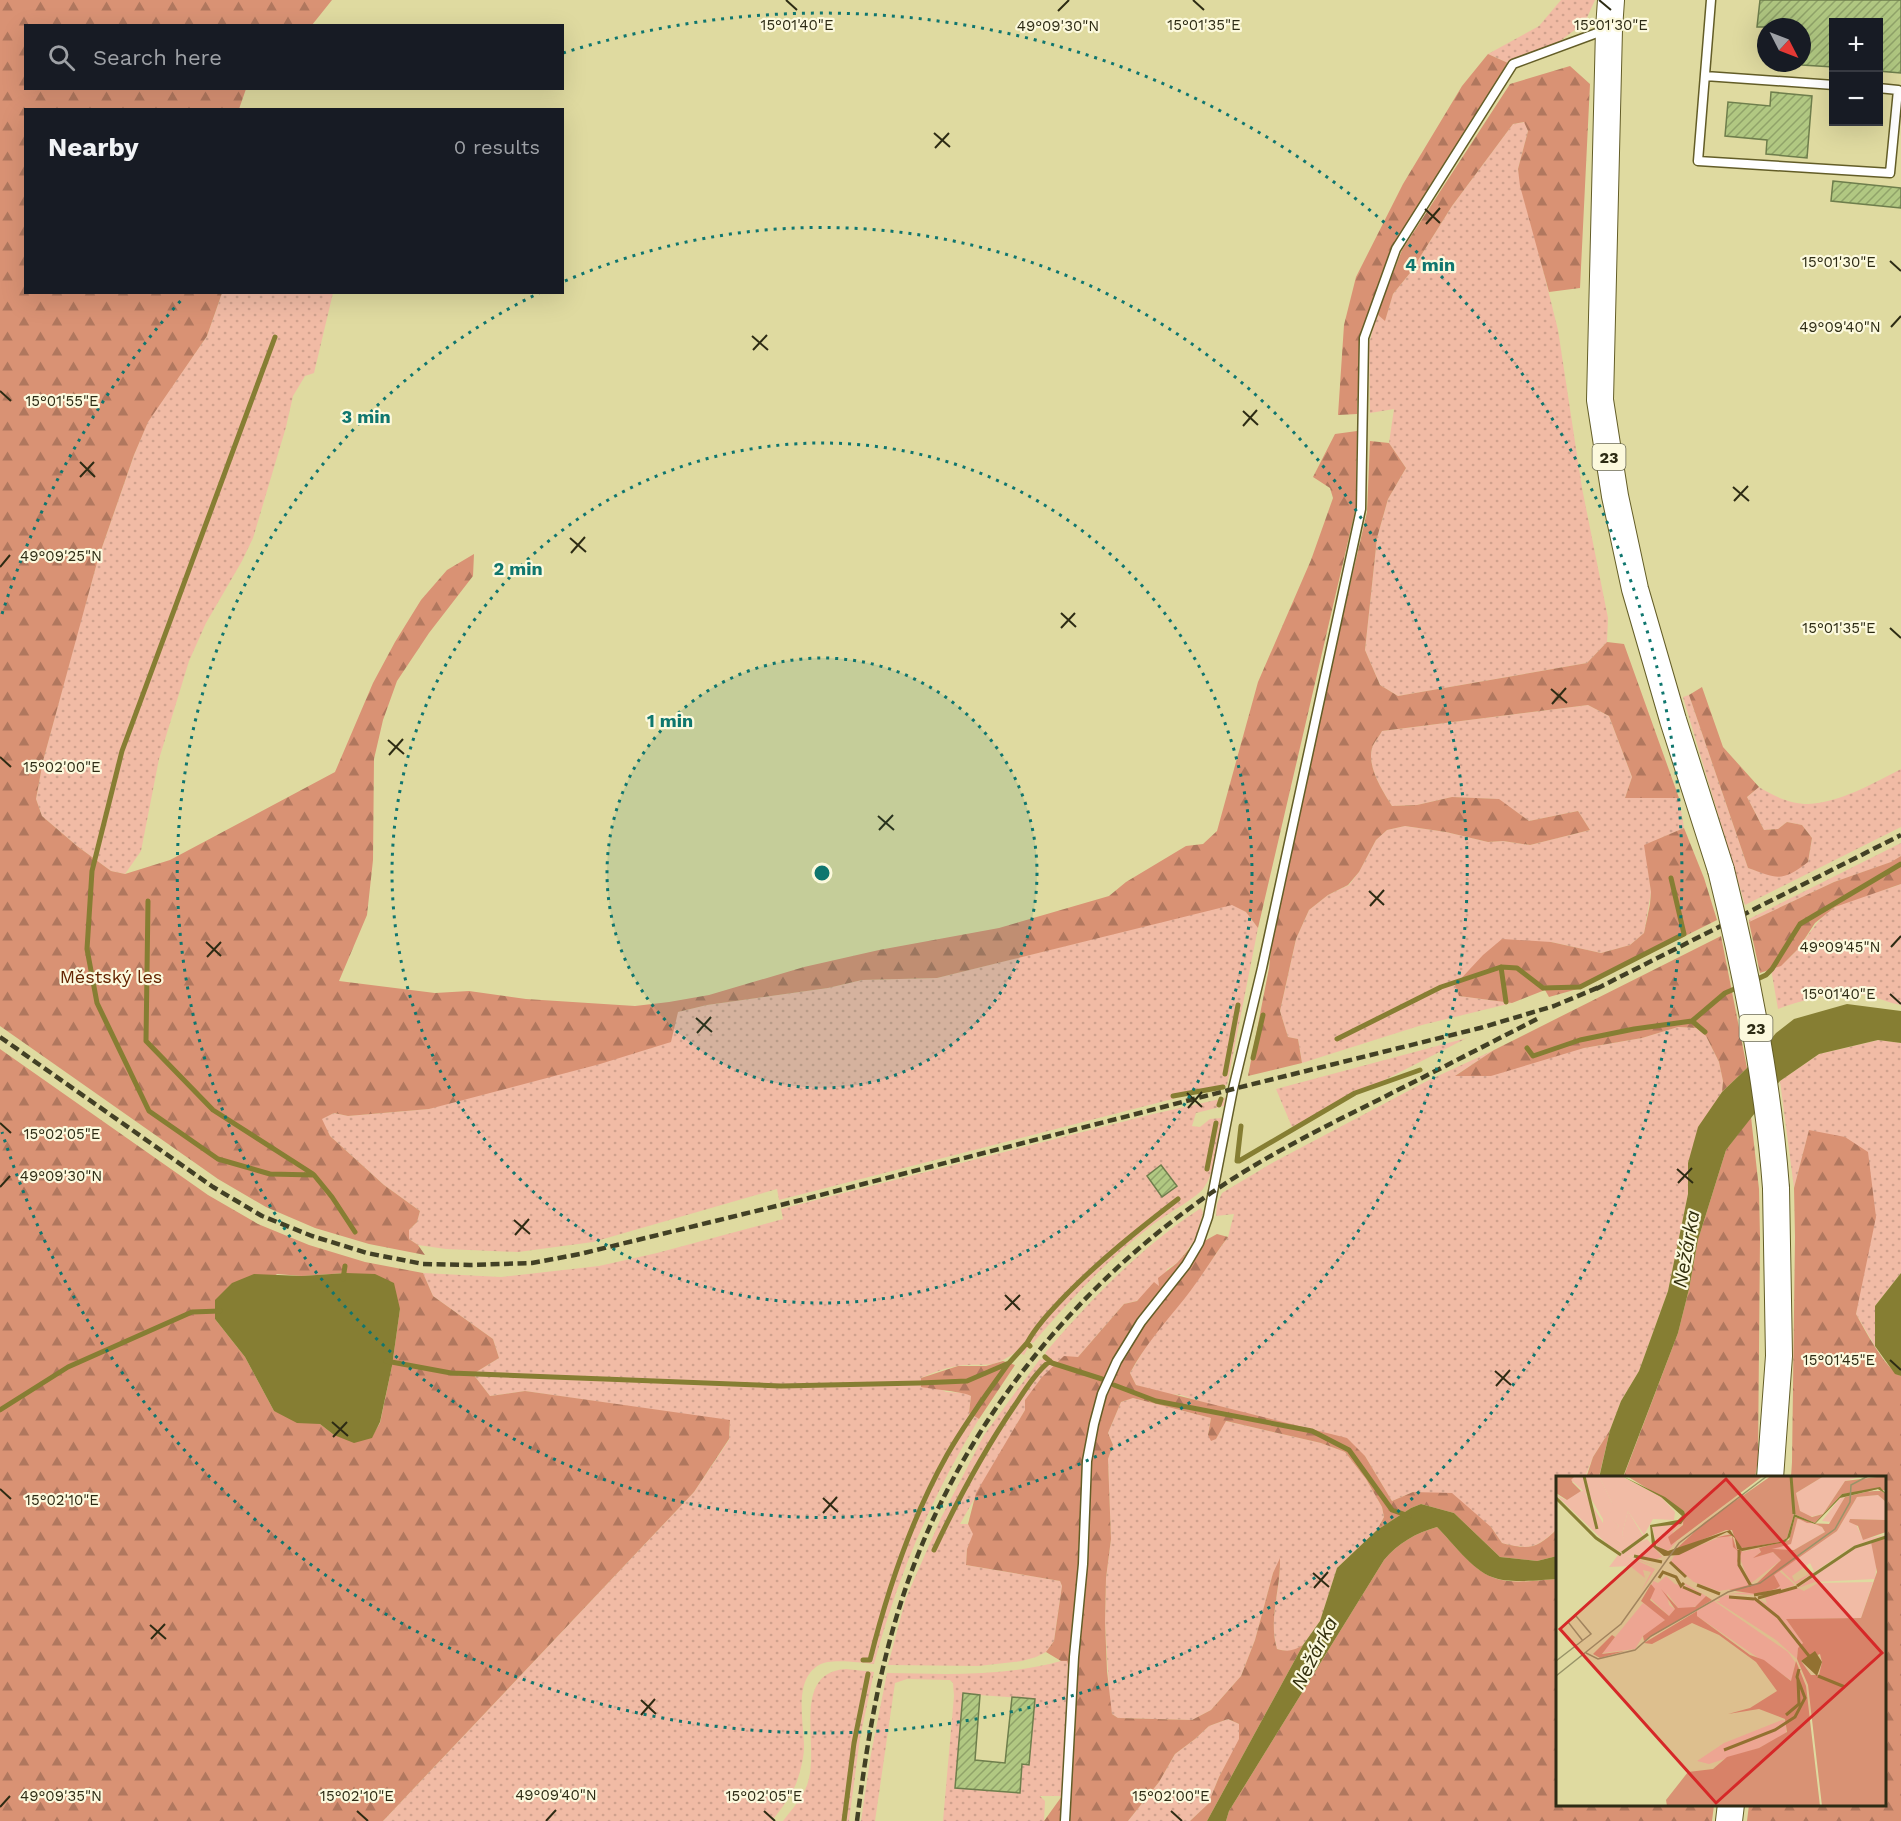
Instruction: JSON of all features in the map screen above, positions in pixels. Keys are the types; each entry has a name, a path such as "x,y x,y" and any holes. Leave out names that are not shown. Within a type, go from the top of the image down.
{"main road":[{"name":"23","path":"1611,0 1608,29 1600,400 1615,496 1635,589 1673,720 1721,870 1754,1015 1776,1188 1779,1356 1770,1476"},
{"path":"1729,1821 1731,1806"}],"lane":[{"path":"1711,0 1698,162 1890,172 1898,90 1883,88"},
{"path":"1065,1821 1074,1657 1083,1564 1087,1461 1094,1424 1102,1394 1117,1361 1142,1322 1186,1265 1199,1243 1208,1217 1233,1089 1265,957 1361,509 1364,338 1396,249 1513,64 1608,29"},
{"path":"1705,76 1829,85"}],"shaded area":[{"path":"1561,0 1595,0 1585,22 1559,42 1508,63 1488,54 1539,26"},
{"path":"1525,122 1528,131 1518,169 1558,330 1582,488 1608,618 1607,642 1587,663 1398,696 1380,685 1365,650 1377,538 1388,499 1406,468 1389,443 1394,409 1370,413 1369,344 1377,314 1385,320 1393,294 1410,273 1452,206 1513,124"},
{"path":"222,294 333,294 314,373 305,376 293,396 253,538 206,623 189,661 159,759 141,851 125,874 111,871 77,846 42,816 36,799 43,761 98,559 134,455 148,421 207,336"},
{"path":"1689,695 1748,868 1760,872 1808,862 1812,838 1802,825 1787,822 1778,829 1764,830 1747,797 1759,787 1789,801 1802,804 1820,803 1856,791 1901,769 1901,827 1745,905 1683,697"},
{"path":"1588,705 1609,716 1632,777 1625,798 1679,798 1684,828 1645,845 1651,892 1644,933 1630,945 1601,953 1551,942 1459,996 1512,1003 1422,1025 1302,1063 1298,1039 1288,1037 1280,1011 1296,939 1309,910 1328,895 1349,885 1359,872 1376,840 1387,830 1405,826 1446,832 1488,842 1503,841 1530,845 1590,830 1578,811 1529,821 1498,799 1452,797 1417,805 1392,806 1376,778 1372,763 1372,748 1382,731"},
{"path":"1901,843 1901,856 1892,862 1834,882 1749,922 1749,919"},
{"path":"1901,884 1901,1005 1865,995 1843,994 1809,999 1778,1009 1771,969 1790,958 1825,915 1834,908"},
{"path":"1232,904 1246,912 1258,928 1227,1085 779,1200 777,1189 593,1242 518,1252 446,1249 418,1245 409,1239 409,1230 417,1222 420,1211 384,1185 330,1136 321,1119 334,1113 348,1116 429,1109 678,1012 707,1005 828,988 862,980 937,978"},
{"path":"1678,1027 1697,1028 1706,1036 1719,1062 1723,1081 1722,1092 1688,1163 1688,1194 1668,1291 1639,1371 1621,1401 1610,1430 1593,1457 1585,1476 1556,1476 1556,1530 1543,1541 1526,1547 1502,1543 1491,1527 1413,1492 1392,1501 1365,1456 1181,1395 1166,1394 1136,1385 1130,1373 1151,1338 1186,1296 1228,1237 1234,1214 1216,1216 1217,1204 1222,1193 1272,1163 1427,1081 1494,1050 1456,1075 1642,1038"},
{"path":"1467,1038 1292,1127 1276,1089"},
{"path":"1879,1040 1901,1043 1901,1273 1875,1306 1875,1346 1856,1314 1863,1273 1809,1131 1794,1188 1780,1081 1819,1054"},
{"path":"1225,1098 1224,1106 1196,1113 1192,1126 1200,1127 1210,1119 1222,1118 1214,1164 1203,1189 1151,1226 1119,1253 1075,1296 1033,1343 1031,1342 1024,1355 1016,1352 993,1364 952,1367 921,1378 946,1392 966,1393 971,1396 969,1413 979,1419 945,1479 905,1568 874,1664 846,1661 824,1663 811,1672 806,1681 802,1702 804,1747 801,1767 794,1789 772,1821 383,1821 694,1492 729,1440 730,1421 525,1391 490,1396 473,1374 499,1358 493,1339 433,1296 423,1273 501,1277 599,1266 783,1219 781,1209 1153,1114"},
{"path":"1201,1208 1203,1213 1195,1240 1177,1263 1167,1269 1160,1287 1136,1301 1124,1304 1078,1357 1025,1400 1025,1410 960,1524 968,1524 974,1534 967,1549 966,1565 1060,1581 1062,1586 1054,1641 1046,1652 1022,1661 978,1666 888,1665 906,1598 941,1518 984,1435 1040,1359 1042,1360 1047,1355 1045,1353 1080,1313 1137,1257"},
{"path":"1133,1398 1211,1418 1208,1435 1216,1439 1225,1421 1321,1443 1345,1452 1366,1479 1382,1507 1384,1517 1377,1530 1337,1568 1320,1621 1303,1645 1291,1652 1277,1649 1275,1638 1274,1616 1280,1560 1273,1573 1255,1640 1241,1676 1211,1710 1192,1720 1118,1718 1112,1714 1110,1706 1105,1622 1106,1578 1111,1539 1108,1459 1113,1445 1108,1433 1121,1402"},
{"path":"1068,1661 1070,1672 1062,1796 1040,1796 1045,1801 1044,1821 943,1821 954,1696 953,1683 950,1680 907,1679 895,1683 875,1821 861,1821 887,1673 975,1673","holes":["964,1694 1035,1699 1029,1765 1022,1764 1019,1793 955,1788"]},
{"path":"846,1669 874,1672 860,1738 849,1821 783,1821 802,1795 809,1778 813,1695 819,1682 829,1673"},
{"path":"1228,1719 1239,1724 1240,1739 1219,1777 1208,1804 1190,1821 1128,1821 1159,1782 1175,1754 1209,1726"}],"green space":[{"name":"Městský les","path":"0,0 332,0 313,24 24,24 24,90 246,90 239,108 24,108 24,294 222,294 207,336 148,422 134,455 98,559 43,761 36,799 42,816 111,871 125,874 170,860 335,772 373,683 421,600 447,570 474,554 473,576 429,633 397,681 383,720 374,759 373,860 367,915 339,981 435,993 469,991 526,999 635,1006 709,995 804,967 879,950 999,928 1109,896 1126,882 1186,846 1203,844 1217,831 1258,682 1311,560 1333,498 1330,488 1313,477 1335,434 1357,431 1356,507 1258,928 1246,912 1232,905 937,978 862,980 828,988 707,1005 678,1012 671,1042 600,1064 429,1109 348,1116 334,1113 322,1119 330,1136 384,1185 420,1211 417,1222 409,1230 409,1239 418,1245 425,1255 369,1244 315,1228 266,1207 218,1179 0,1026"},
{"path":"1488,54 1508,63 1392,247 1360,339 1357,414 1338,415 1344,325 1356,277 1403,184 1462,86"},
{"path":"1570,66 1590,84 1580,288 1549,292 1520,186 1518,169 1528,131 1524,122 1513,124 1452,206 1410,273 1393,294 1385,321 1377,314 1402,250 1510,84"},
{"path":"1370,441 1389,443 1406,468 1388,499 1377,538 1365,650 1380,685 1398,696 1587,663 1607,642 1624,644 1679,798 1625,798 1632,777 1609,716 1588,705 1382,731 1372,748 1372,763 1376,778 1392,806 1417,805 1452,797 1499,799 1529,821 1578,811 1590,830 1530,845 1503,841 1488,842 1446,832 1405,826 1387,830 1376,840 1359,872 1348,885 1328,895 1309,910 1296,939 1280,1011 1288,1037 1298,1039 1302,1063 1248,1076 1269,968 1276,903 1367,512"},
{"path":"1702,687 1723,747 1759,787 1747,797 1764,830 1778,829 1787,822 1802,825 1812,838 1808,862 1786,876 1766,875 1748,868 1689,695"},
{"path":"1684,828 1704,878 1717,920 1581,988 1549,997 1545,990 1512,1003 1459,996 1455,985 1483,955 1502,939 1551,942 1601,953 1630,945 1644,933 1650,904 1651,892 1644,845"},
{"path":"1901,856 1901,884 1835,907 1815,923 1798,949 1781,966 1760,973 1749,922 1834,882 1891,862"},
{"path":"1721,936 1747,1068 1722,1092 1723,1081 1719,1062 1706,1036 1697,1028 1678,1027 1642,1038 1584,1048 1491,1076 1455,1076 1494,1050"},
{"path":"0,1049 208,1195 258,1224 309,1245 365,1262 423,1273 433,1296 493,1339 499,1358 473,1374 490,1396 525,1391 730,1420 729,1439 694,1492 383,1821 0,1821","holes":["346,1273 400,1309 392,1366 380,1423 371,1438 334,1435 320,1424 274,1411 245,1357 215,1319 277,1274 302,1276"]},
{"path":"1751,1117 1759,1189 1760,1238 1758,1460 1755,1476 1624,1476 1678,1333 1698,1240 1726,1150"},
{"path":"1809,1130 1845,1137 1868,1152 1876,1217 1856,1314 1883,1358 1895,1373 1901,1376 1901,1821 1747,1821 1749,1806 1886,1806 1886,1476 1791,1476 1794,1188"},
{"path":"1217,1234 1228,1237 1191,1291 1142,1353 1130,1373 1136,1385 1347,1438 1365,1456 1392,1501 1413,1492 1452,1493 1491,1527 1502,1543 1519,1547 1532,1546 1544,1541 1556,1530 1556,1556 1537,1561 1500,1557 1454,1513 1421,1504 1377,1530 1384,1517 1382,1507 1366,1479 1345,1452 1321,1443 1226,1421 1216,1439 1211,1441 1208,1435 1211,1418 1133,1398 1121,1402 1108,1433 1113,1445 1108,1459 1111,1539 1106,1578 1105,1622 1112,1714 1118,1718 1192,1720 1211,1710 1241,1676 1255,1640 1273,1573 1280,1558 1274,1615 1277,1649 1290,1650 1303,1645 1207,1821 1190,1821 1208,1804 1239,1739 1239,1724 1228,1719 1209,1726 1175,1754 1159,1782 1128,1821 1044,1821 1062,1796 1070,1672 1067,1661 1061,1661 1046,1652 1054,1641 1062,1586 1060,1581 966,1565 967,1549 973,1534 968,1524 976,1493 1025,1410 1025,1400 1042,1377 1064,1356 1078,1357 1124,1304 1137,1301 1154,1282 1159,1286 1158,1278 1177,1263 1188,1250"},
{"path":"1003,1361 1015,1365 979,1419 969,1413 971,1396 921,1387 921,1378 958,1366 986,1366"},
{"path":"1610,1430 1599,1476 1587,1476 1593,1457"},
{"path":"1437,1527 1470,1562 1492,1577 1516,1581 1556,1579 1556,1806 1714,1806 1712,1821 1226,1821 1229,1811 1384,1560 1408,1539"}],"water":[{"name":"Nežárka","path":"1847,1004 1901,1011 1901,1043 1878,1040 1819,1054 1780,1081 1726,1150 1698,1240 1678,1333 1623,1476 1599,1476 1610,1430 1621,1401 1639,1371 1668,1291 1688,1194 1688,1163 1698,1127 1722,1092 1747,1068 1776,1033 1794,1019"},
{"path":"1901,1273 1901,1376 1895,1374 1875,1346 1875,1306"},
{"path":"254,1274 302,1276 375,1274 394,1283 400,1309 392,1366 380,1422 372,1438 354,1443 334,1435 320,1424 297,1423 274,1411 245,1357 215,1319 215,1300 232,1283"},
{"name":"Nežárka","path":"1421,1504 1454,1513 1500,1557 1537,1561 1556,1556 1556,1579 1515,1581 1492,1577 1470,1562 1437,1527 1422,1532 1401,1544 1384,1560 1229,1811 1226,1821 1207,1821 1303,1645 1320,1621 1337,1568 1377,1530"}],"building":[{"path":"1760,0 1901,0 1901,73 1883,71 1883,18 1829,18 1829,67 1811,66 1811,18 1758,18"},
{"path":"1771,92 1812,96 1807,158 1766,154 1767,140 1725,136 1728,102 1770,106"},
{"path":"1833,181 1901,188 1901,208 1831,201"},
{"path":"1161,1165 1177,1186 1162,1197 1147,1176"},
{"path":"963,1693 980,1695 975,1760 1005,1763 1012,1697 1035,1699 1029,1765 1022,1764 1020,1793 955,1788"}],"waterway":[{"path":"275,337 122,751 92,871 87,949 97,1003 149,1111 218,1159 270,1174 314,1175 355,1232"},
{"path":"1753,981 1766,975 1772,969 1800,924 1901,864"},
{"path":"1506,1002 1501,967 1517,968 1543,988 1580,987 1684,934 1671,878"},
{"path":"148,901 146,1041 213,1110 313,1174"},
{"path":"1337,1039 1441,987 1501,967"},
{"path":"1692,1021 1725,993 1739,987"},
{"path":"1225,1074 1238,1005"},
{"path":"1253,1058 1263,1015"},
{"path":"1527,1048 1533,1056 1580,1040 1634,1029 1692,1021 1705,1032"},
{"path":"1239,1161 1355,1093 1420,1070"},
{"path":"1173,1096 1223,1087"},
{"path":"1219,1105 1221,1099"},
{"path":"1207,1169 1216,1123"},
{"path":"1237,1161 1241,1126"},
{"path":"1027,1343 1044,1318 1078,1283 1120,1245 1178,1199"},
{"path":"343,1279 345,1266"},
{"path":"0,1410 68,1367 192,1312 220,1311"},
{"path":"386,1361 451,1373 781,1386 920,1383 967,1381 1009,1363 1027,1343 1030,1346"},
{"path":"1045,1357 1052,1363 1102,1379"},
{"path":"934,1550 992,1440 1031,1381 1050,1361"},
{"path":"863,1660 870,1660 902,1555 934,1479 961,1431 1008,1364"},
{"path":"1114,1385 1156,1401 1312,1431 1349,1450 1392,1510 1409,1516"},
{"path":"844,1821 854,1743 868,1674"}],"railway":[{"path":"1596,989 1901,835"},
{"path":"0,1037 213,1187 262,1216 312,1236 367,1253 423,1264 532,1263 580,1254 801,1200 1480,1028 1554,1006 1604,985"},
{"path":"857,1821 868,1742 884,1663 898,1612 920,1549 948,1489 981,1431 1019,1376 1061,1325 1108,1277 1158,1233 1231,1179 1317,1131 1537,1019"}]}
